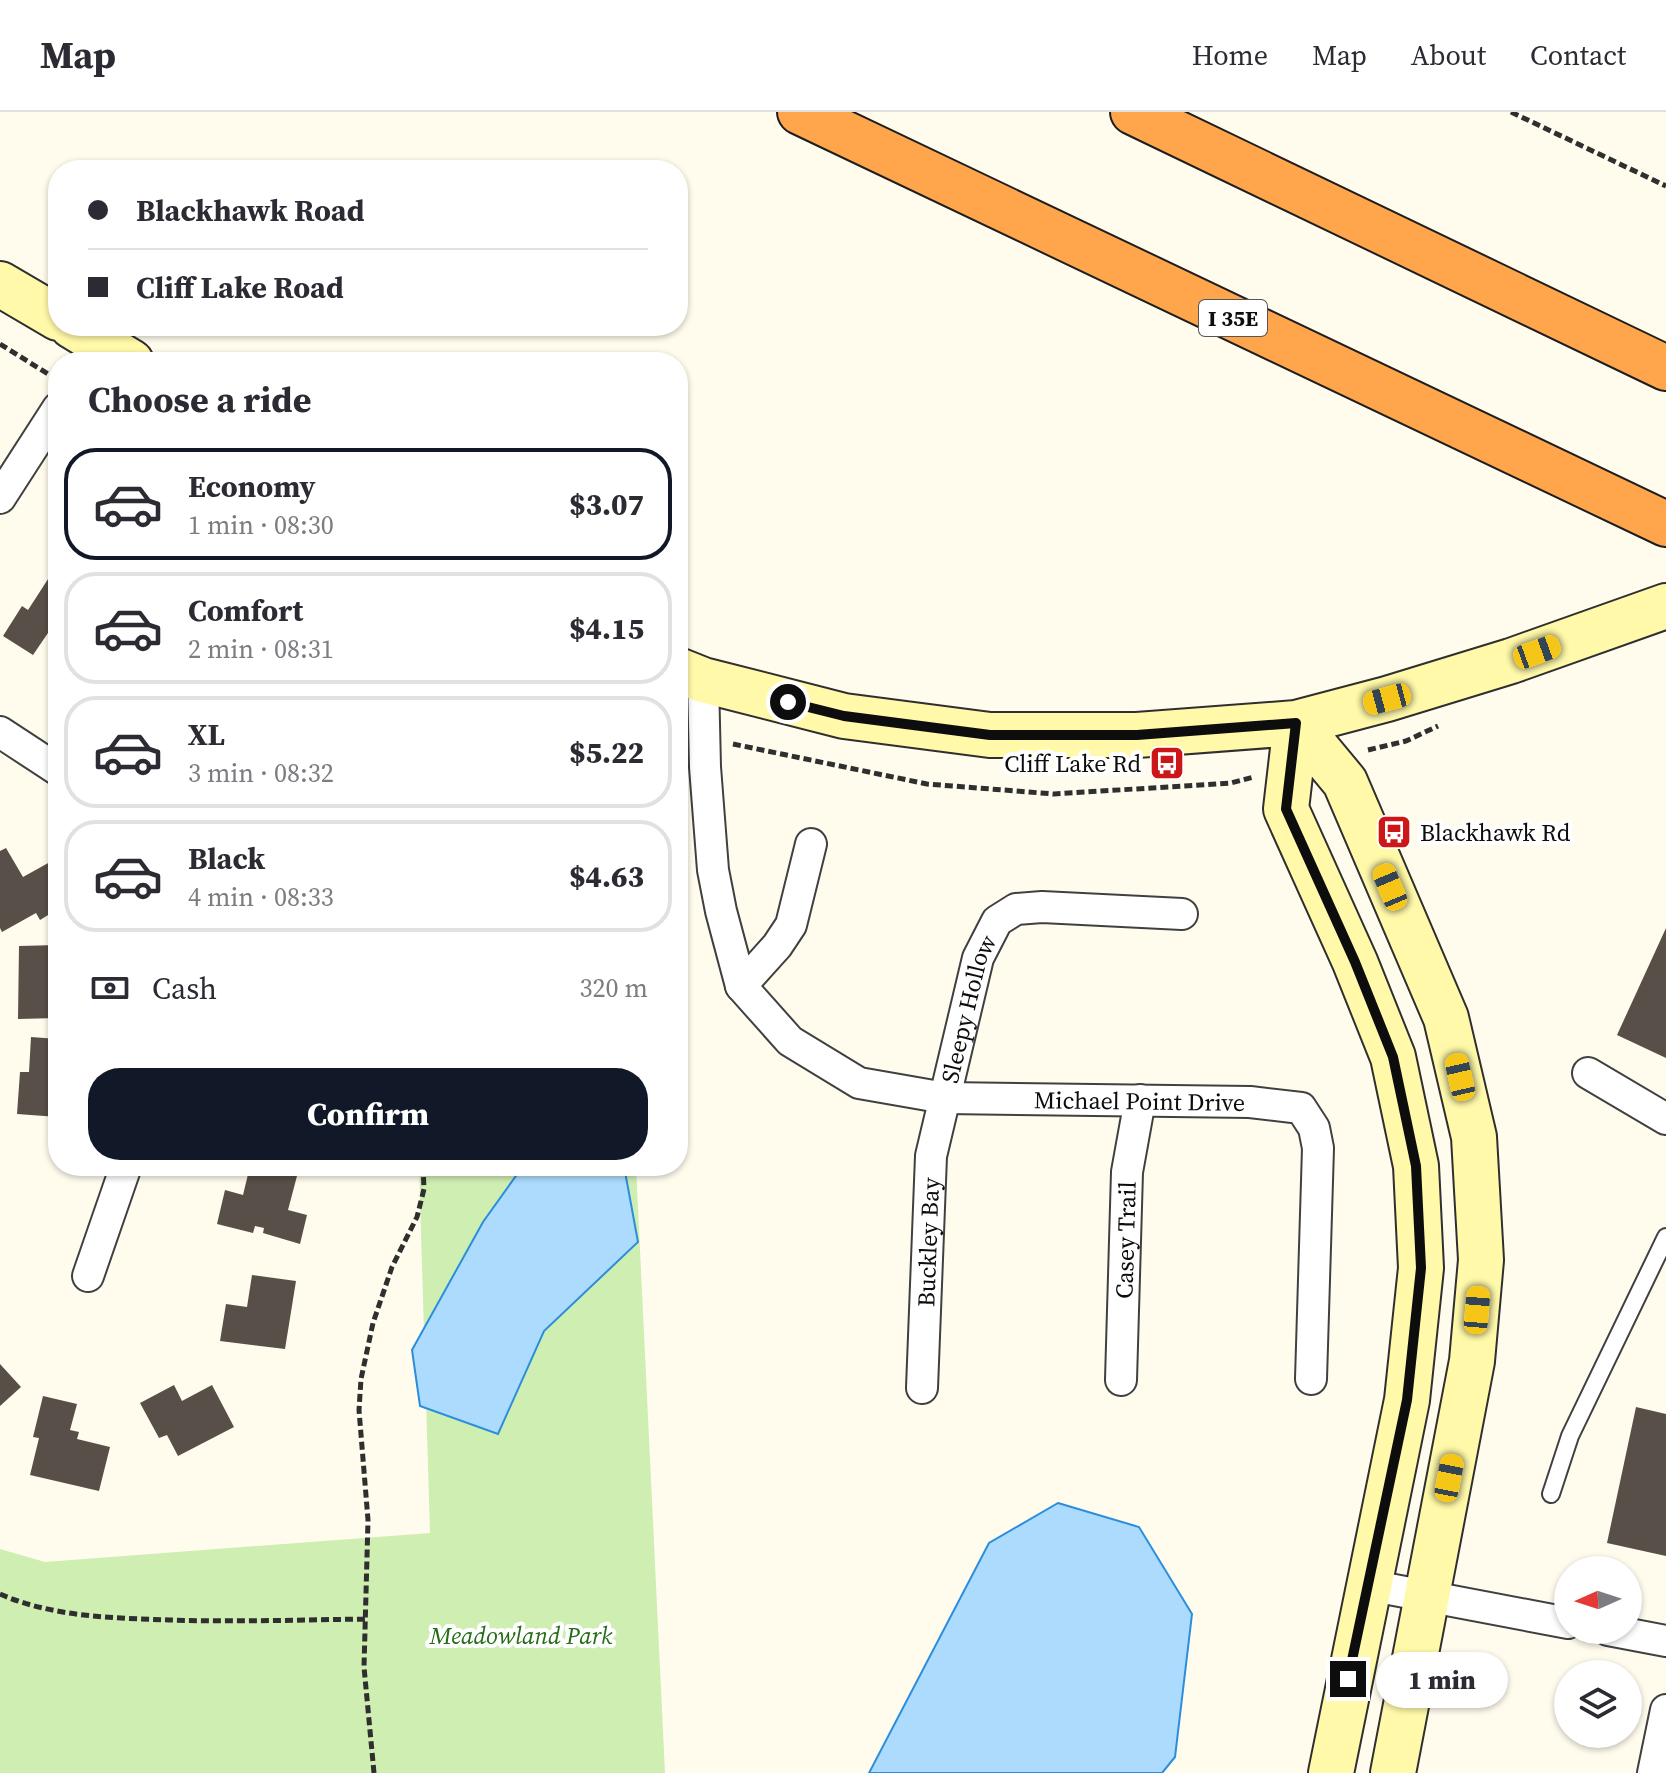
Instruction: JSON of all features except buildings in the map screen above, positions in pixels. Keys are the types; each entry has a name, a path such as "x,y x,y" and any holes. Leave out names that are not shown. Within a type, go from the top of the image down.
{"highway":[{"name":"I 35E","path":"800,112 1666,524"},
{"path":"1133,112 1666,368"}],"street":[{"path":"0,284 48,312"},
{"path":"0,498 48,424"},
{"path":"690,675 844,716 990,735 1137,735 1296,723 1511,661 1666,606"},
{"name":"Michael Point Drive","path":"690,675 704,737 713,870 741,986 790,1041 859,1083 945,1098 1250,1102 1301,1108 1314,1128 1318,1148 1311,1379"},
{"path":"1296,723 1286,809 1355,962 1393,1057 1416,1166 1421,1268 1409,1387 1331,1773"},
{"path":"1296,723 1345,782 1357,809 1446,1018 1474,1137 1481,1260 1472,1361 1393,1773"},
{"path":"0,732 48,763"},
{"path":"741,986 777,946 791,925 811,844"},
{"name":"Sleepy Hollow","path":"945,1098 978,958 997,921 1016,909 1042,907 1182,914"},
{"path":"1588,1073 1666,1119"},
{"name":"Buckley Bay","path":"922,1388 931,1156 945,1098"},
{"name":"Casey Trail","path":"1121,1380 1127,1172 1140,1100"},
{"path":"88,1276 123,1176"},
{"path":"1368,1585 1554,1620"},
{"path":"1642,1636 1666,1641"},
{"path":"1653,1773 1666,1710"}],"lane":[{"path":"1551,1494 1570,1436 1666,1237"}],"path":[{"path":"1511,112 1666,186"},
{"path":"0,344 48,374"},
{"path":"704,737 927,784 1054,794 1231,783"},
{"path":"374,1773 364,1667 368,1520 359,1410 361,1379 373,1323 392,1267 417,1217 424,1189 423,1176"},
{"path":"0,1594 55,1609 107,1618 231,1621 365,1619"}],"green space":[{"name":"Meadowland Park","path":"419,1176 636,1176 665,1773 0,1773 0,1549 45,1562 430,1533"}],"water":[{"path":"516,1176 626,1176 638,1242 544,1331 498,1434 420,1406 412,1350 483,1222"},
{"path":"1058,1503 1139,1527 1192,1614 1175,1757 1162,1773 869,1773 989,1543"}],"place":[{"name":"Cliff Lake Rd","path":"1167,763"},
{"name":"Blackhawk Rd","path":"1394,832"}],"route":[{"path":"788,702 844,716 990,735 1137,735 1296,723 1286,809 1355,962 1393,1057 1416,1166 1421,1268 1407,1400 1348,1679"}]}
